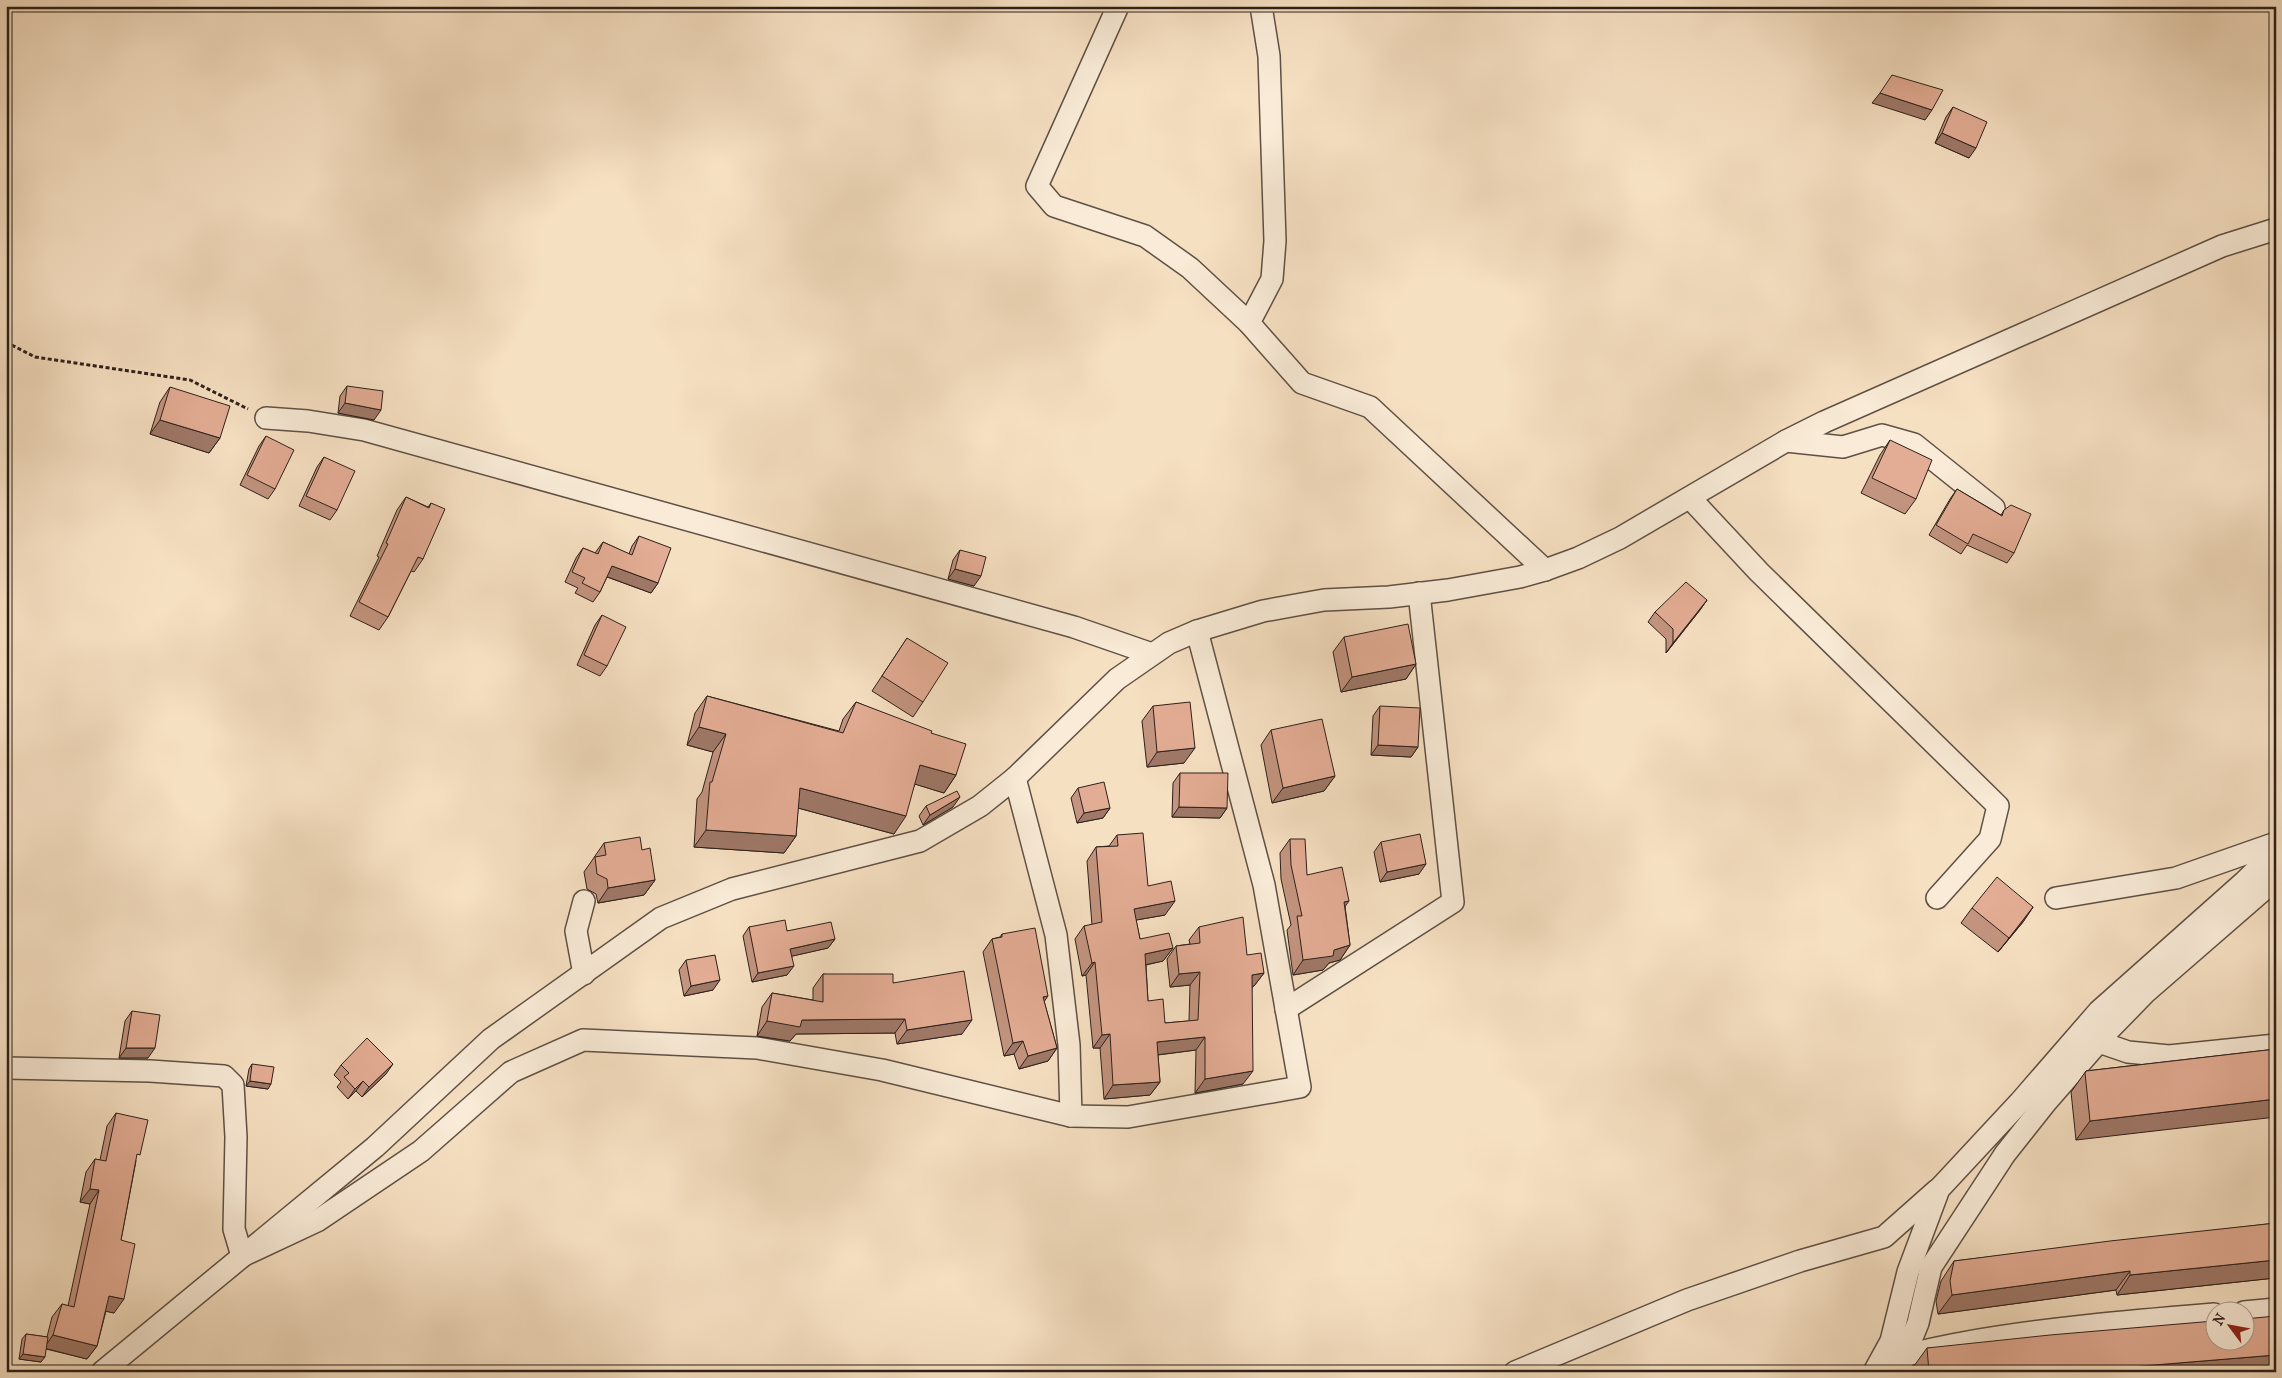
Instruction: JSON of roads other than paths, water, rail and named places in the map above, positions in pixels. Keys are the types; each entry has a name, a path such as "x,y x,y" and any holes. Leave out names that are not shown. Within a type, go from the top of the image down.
{"street":[{"path":"1118,6 1037,186 1054,206 1145,236 1190,268 1249,323 1302,383 1370,407 1545,570"},
{"path":"1249,323 1272,279 1275,241 1269,56 1261,6"},
{"path":"102,1372 375,1147 491,1039 661,918 732,889 920,841 980,806 1015,778 1117,678 1169,643 1197,631 1263,611 1324,600 1419,593 1520,577 1578,558 1620,538 1786,441 1824,422 2222,246 2276,229"},
{"path":"266,418 364,430 1074,627 1152,654"},
{"path":"1786,441 1843,447 1882,435 1914,444 1994,508"},
{"path":"1690,498 1759,572 1998,806 1990,839 1937,898"},
{"path":"1286,1009 1453,902 1419,593"},
{"path":"242,1256 317,1221 420,1151 511,1072 583,1040 757,1048 882,1070 1071,1116 1128,1117 1300,1087 1264,886 1197,631"},
{"path":"1015,778 1056,934 1069,1045 1071,1116"},
{"path":"2056,898 2176,878 2276,843"},
{"path":"1515,1372 1687,1300 1800,1261 1884,1236 1939,1189 2032,1088 2099,1011 2244,882 2276,851"},
{"path":"1902,1364 1918,1323 1931,1267 2005,1154 2047,1101 2098,1042 2146,992 2276,879"},
{"path":"584,902 576,931 584,974"},
{"path":"2098,1042 2128,1052 2169,1056 2276,1045"},
{"path":"6,1068 150,1071 224,1076 232,1085 236,1137 234,1229 242,1256"},
{"path":"1874,1372 1891,1341 1908,1272 1939,1189"},
{"path":"2254,1311 2276,1310"},
{"path":"1902,1364 1960,1343 2107,1323 2204,1315"}]}
